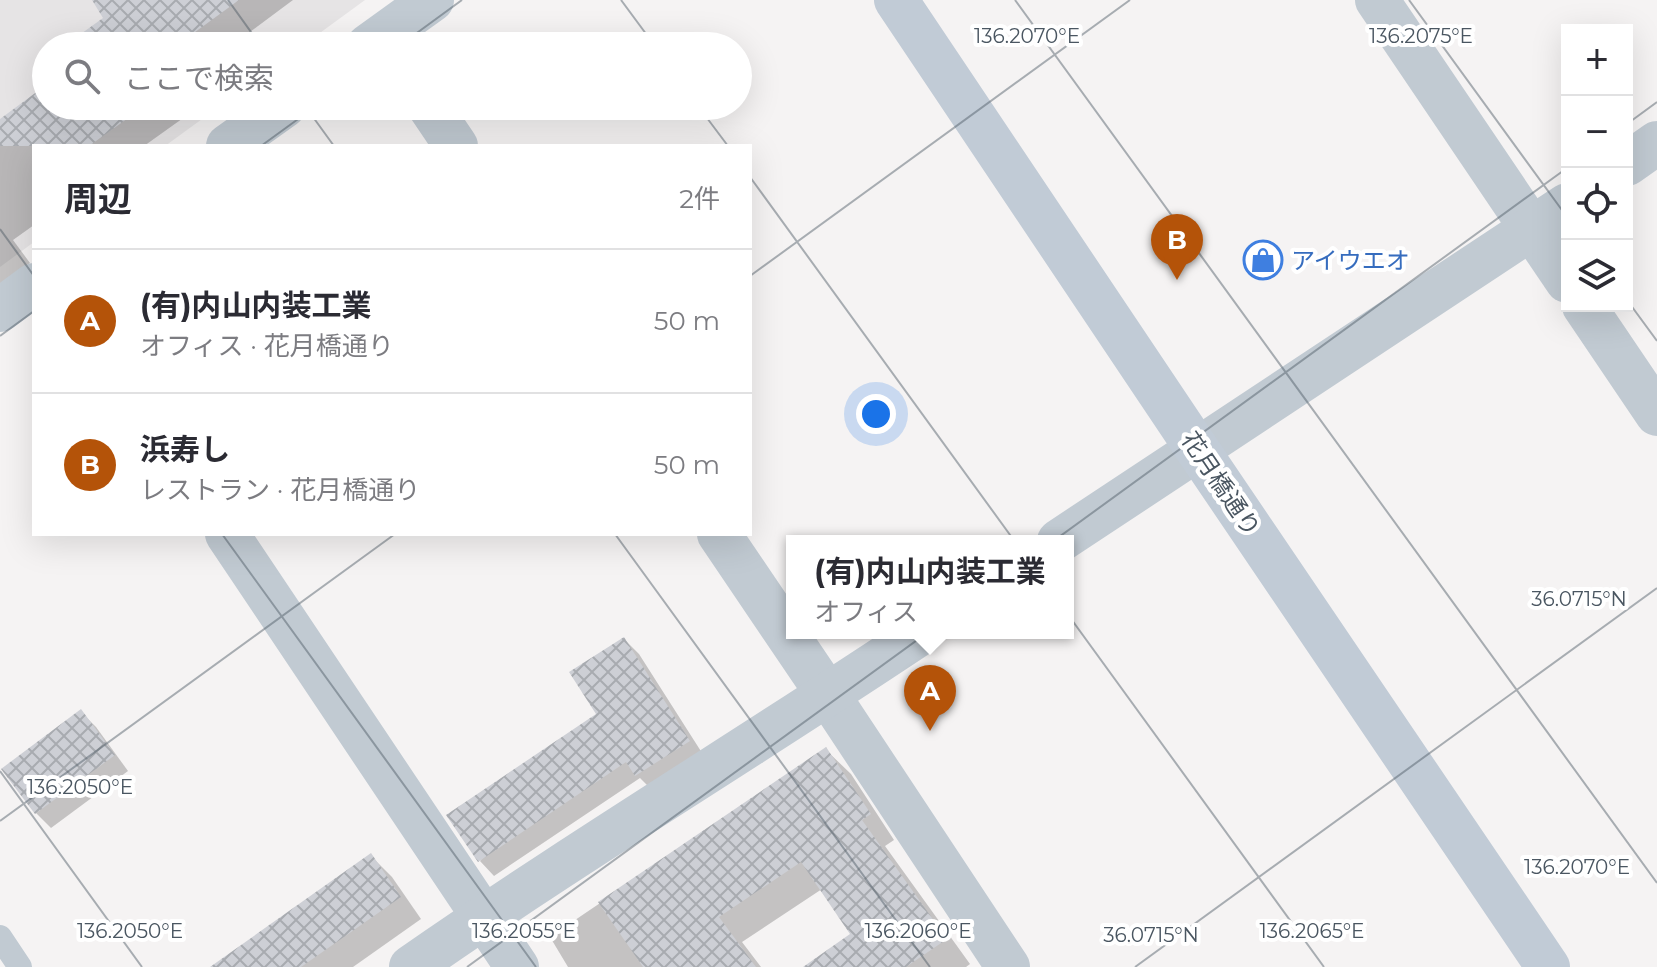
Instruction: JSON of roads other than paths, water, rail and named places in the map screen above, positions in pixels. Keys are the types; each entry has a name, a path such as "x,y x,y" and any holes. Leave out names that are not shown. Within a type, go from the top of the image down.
{"street":[{"path":"393,32 432,0"},
{"name":"花月橋通り","path":"896,0 1548,967"},
{"path":"1377,0 1561,272"},
{"path":"231,144 264,120"},
{"path":"438,120 455,144"},
{"path":"1633,160 1657,143"},
{"path":"1068,535 1561,209"},
{"path":"0,310 32,286"},
{"path":"1588,312 1657,414"},
{"path":"228,536 517,967"},
{"path":"720,536 786,633"},
{"path":"790,639 1008,967"},
{"path":"411,967 912,639"}],"lane":[{"path":"0,937 20,967"}],"place":[{"name":"アイウエオ","path":"1263,260"},
{"name":"浜寿し","path":"1177,280"},
{"name":"(有)内山内装工業","path":"930,731"}]}
